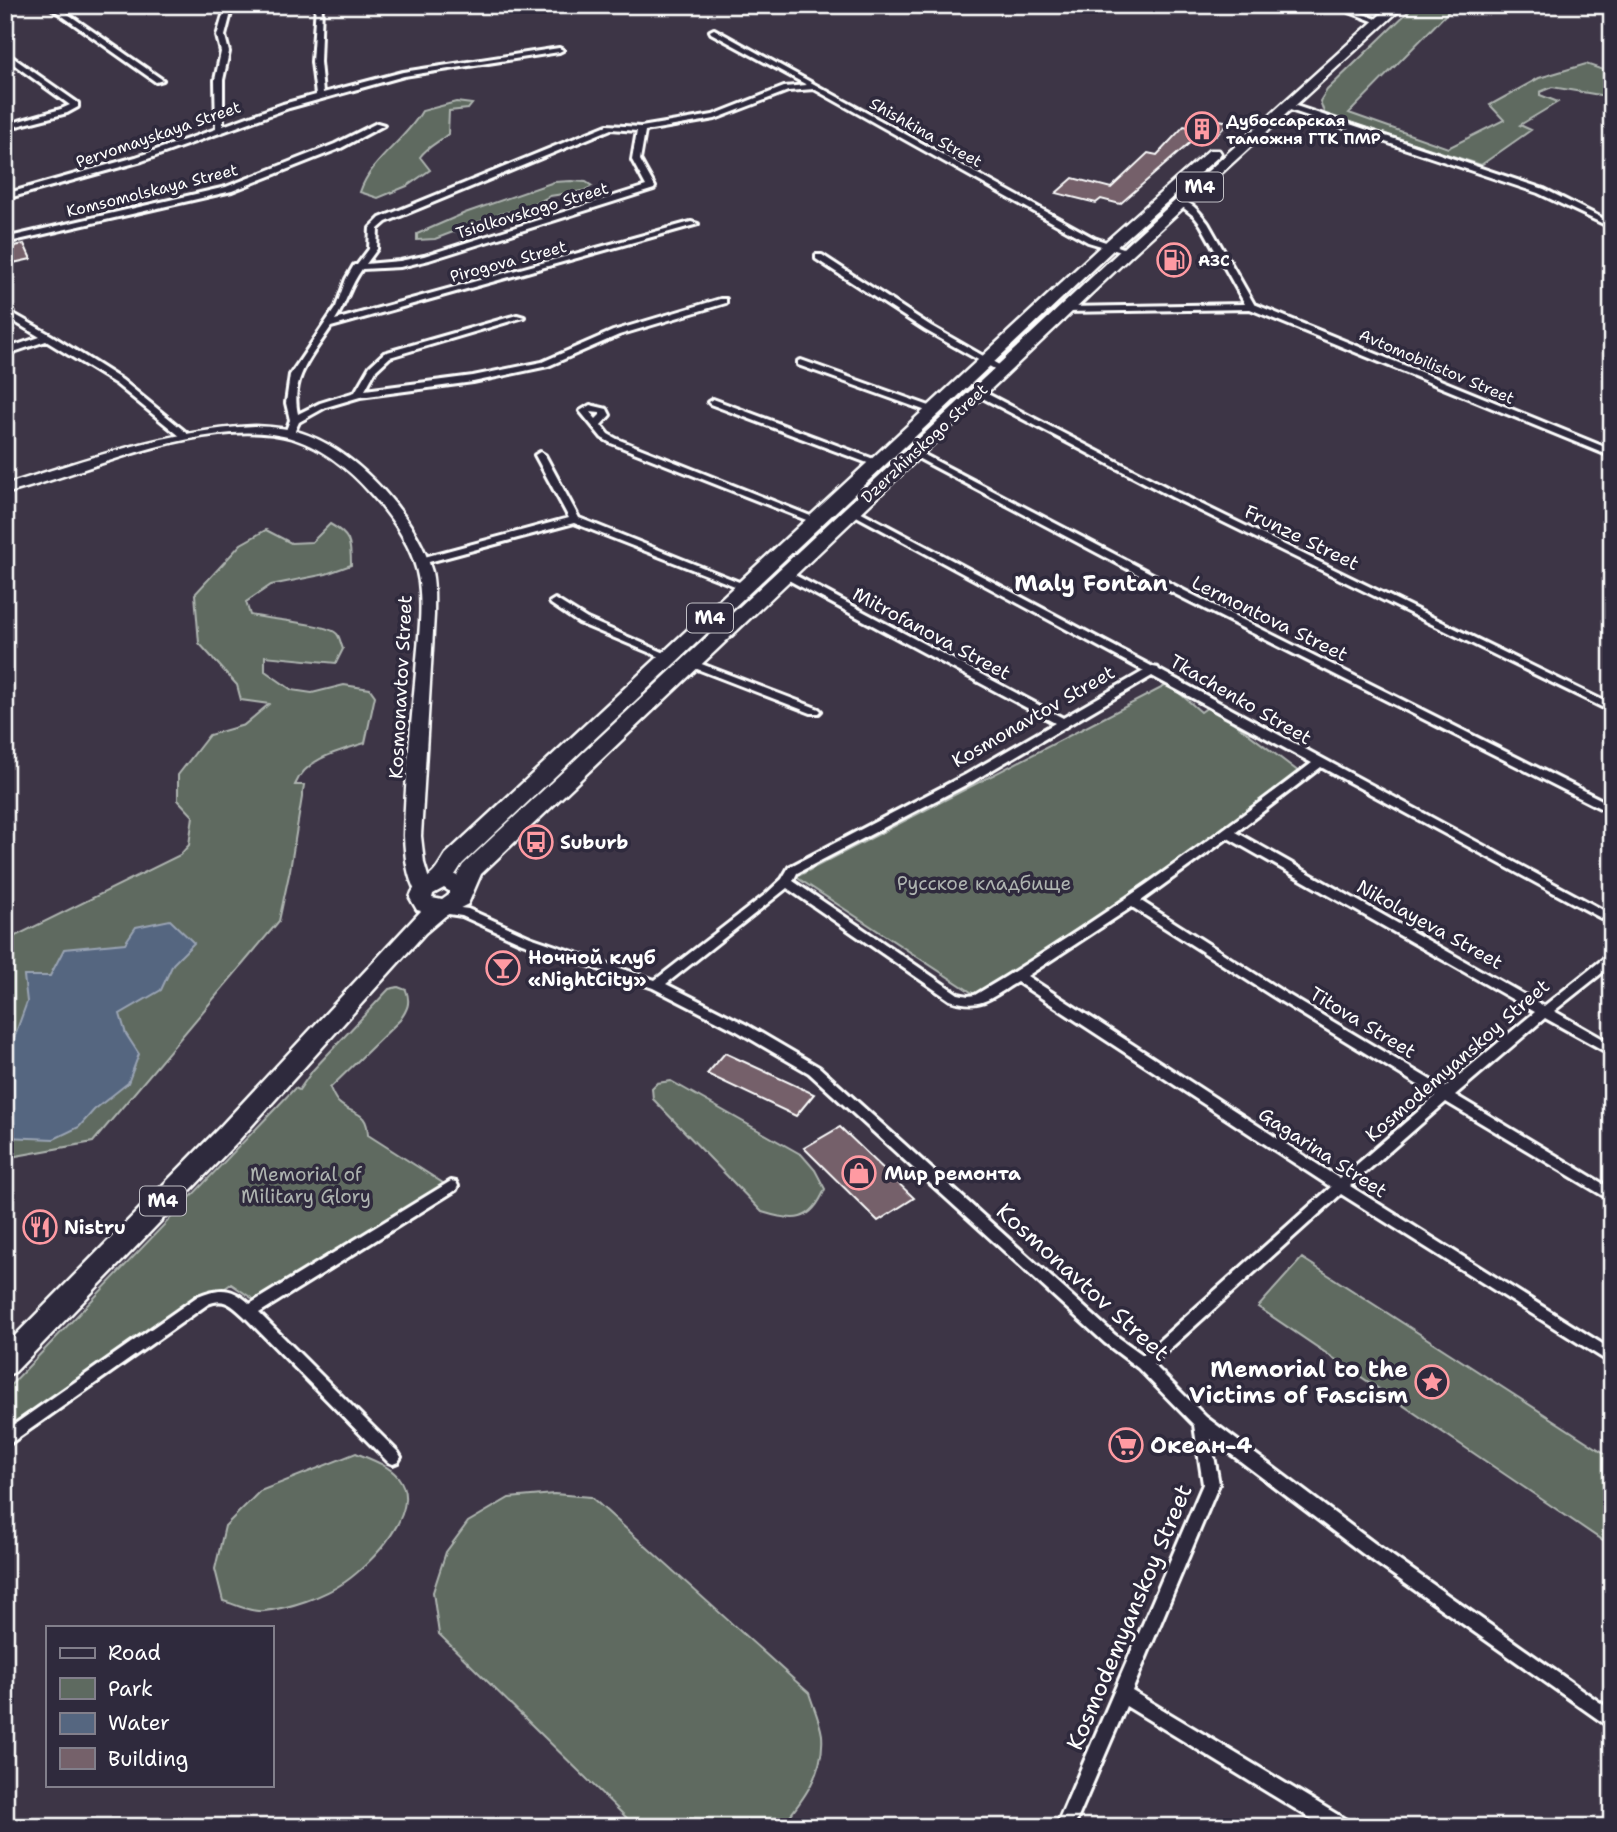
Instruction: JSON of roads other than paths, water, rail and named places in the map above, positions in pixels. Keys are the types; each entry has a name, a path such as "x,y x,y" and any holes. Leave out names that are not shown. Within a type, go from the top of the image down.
{"highway":[{"name":"Dzerzhinskogo Street","path":"8,1354 229,1134 428,902 454,859 744,586 818,521 876,463 935,411 1067,310 1287,106 1374,20 1382,5"},
{"name":"Dzerzhinskogo Street","path":"463,900 471,870 978,392 994,365 1109,246 1374,20 1399,5"},
{"path":"428,902 452,881 463,900"}],"street":[{"path":"50,5 159,80"},
{"path":"219,128 219,80 225,52 221,36 230,5"},
{"path":"319,5 316,62 320,97"},
{"path":"1334,5 1374,20"},
{"name":"Shishkina Street","path":"714,31 1091,240 1128,251"},
{"name":"Pervomayskaya Street","path":"5,197 139,159 219,128 403,74 559,50"},
{"path":"5,54 75,105 64,111 5,127"},
{"path":"293,427 291,403 295,375 329,325 357,267 373,249 374,228 383,220 610,127 641,129 715,117 787,89 816,87"},
{"path":"1287,106 1541,191 1612,226"},
{"name":"Komsomolskaya Street","path":"5,241 229,188 338,146 380,125"},
{"name":"Tsiolkovskogo Street","path":"357,267 400,264 426,258 651,187 636,160 641,129"},
{"path":"1067,310 1251,306 1205,225 1197,214 1183,203"},
{"name":"Pirogova Street","path":"329,325 694,224"},
{"name":"Dzerzhinskogo Street","path":"819,257 928,327 994,365"},
{"path":"293,427 323,405 359,394 514,373 545,364 616,333 723,301"},
{"name":"Avtomobilistov Street","path":"1251,306 1612,454"},
{"path":"5,312 119,382 184,435"},
{"path":"359,394 367,372 375,363 398,350 520,317"},
{"path":"5,352 48,337"},
{"path":"801,363 935,411"},
{"name":"Frunze Street","path":"978,392 1175,495 1612,709"},
{"path":"713,402 876,463"},
{"path":"596,425 605,436 818,521"},
{"name":"Kosmonavtov Street","path":"5,490 184,435 293,427 373,485 421,561 427,590 412,830 414,866 428,902"},
{"name":"Lermontova Street","path":"915,453 1181,593 1612,810"},
{"path":"540,455 575,520"},
{"name":"Tkachenko Street","path":"852,510 1154,670 1319,763 1612,920"},
{"path":"421,561 575,520 744,586"},
{"name":"Mitrofanova Street","path":"785,574 1063,723"},
{"path":"555,602 583,621 670,657"},
{"path":"691,663 815,711"},
{"name":"Kosmonavtov Street","path":"657,985 786,882 793,870 970,778 1154,670"},
{"path":"786,882 954,997 968,1001 978,999 1132,901 1228,833 1319,763"},
{"name":"Nikolayeva Street","path":"1228,833 1612,1050"},
{"name":"Kosmonavtov Street","path":"463,900 526,940 657,985 742,1028 814,1070 1110,1339 1143,1364 1201,1422 1368,1548 1612,1721"},
{"name":"Titova Street","path":"1132,901 1281,996 1612,1196"},
{"name":"Kosmodemyanskoy Street","path":"1143,1364 1446,1094 1612,958"},
{"name":"Gagarina Street","path":"1016,975 1341,1187 1612,1358"},
{"path":"249,1312 452,1186"},
{"path":"5,1440 203,1300 217,1294 235,1299 393,1457"},
{"name":"Kosmodemyanskoy Street","path":"1065,1827 1185,1549 1210,1483 1201,1422"},
{"path":"1121,1694 1342,1827"}],"water":[{"path":"170,920 194,943 173,964 161,990 120,1014 126,1034 139,1054 128,1083 94,1110 79,1127 54,1139 5,1137 5,1049 11,1046 27,1002 24,976 50,976 64,949 125,943 136,927"}],"place":[{"name":"Дубоссарская таможня ГТК ПМР","path":"1202,129"},
{"name":"АЗС","path":"1174,260"},
{"name":"Suburb","path":"536,842"},
{"name":"Ночной клуб «NightCity»","path":"503,968"},
{"name":"Мир ремонта","path":"859,1173"},
{"name":"Nistru","path":"40,1227"},
{"name":"Memorial to the Victims of Fascism","path":"1432,1382"},
{"name":"Океан-4","path":"1126,1445"}],"district":[{"name":"Maly Fontan","path":"1091,583"}],"park label":[{"name":"Русское кладбище","path":"984,883"},
{"name":"Memorial of Military Glory","path":"306,1185"}]}
